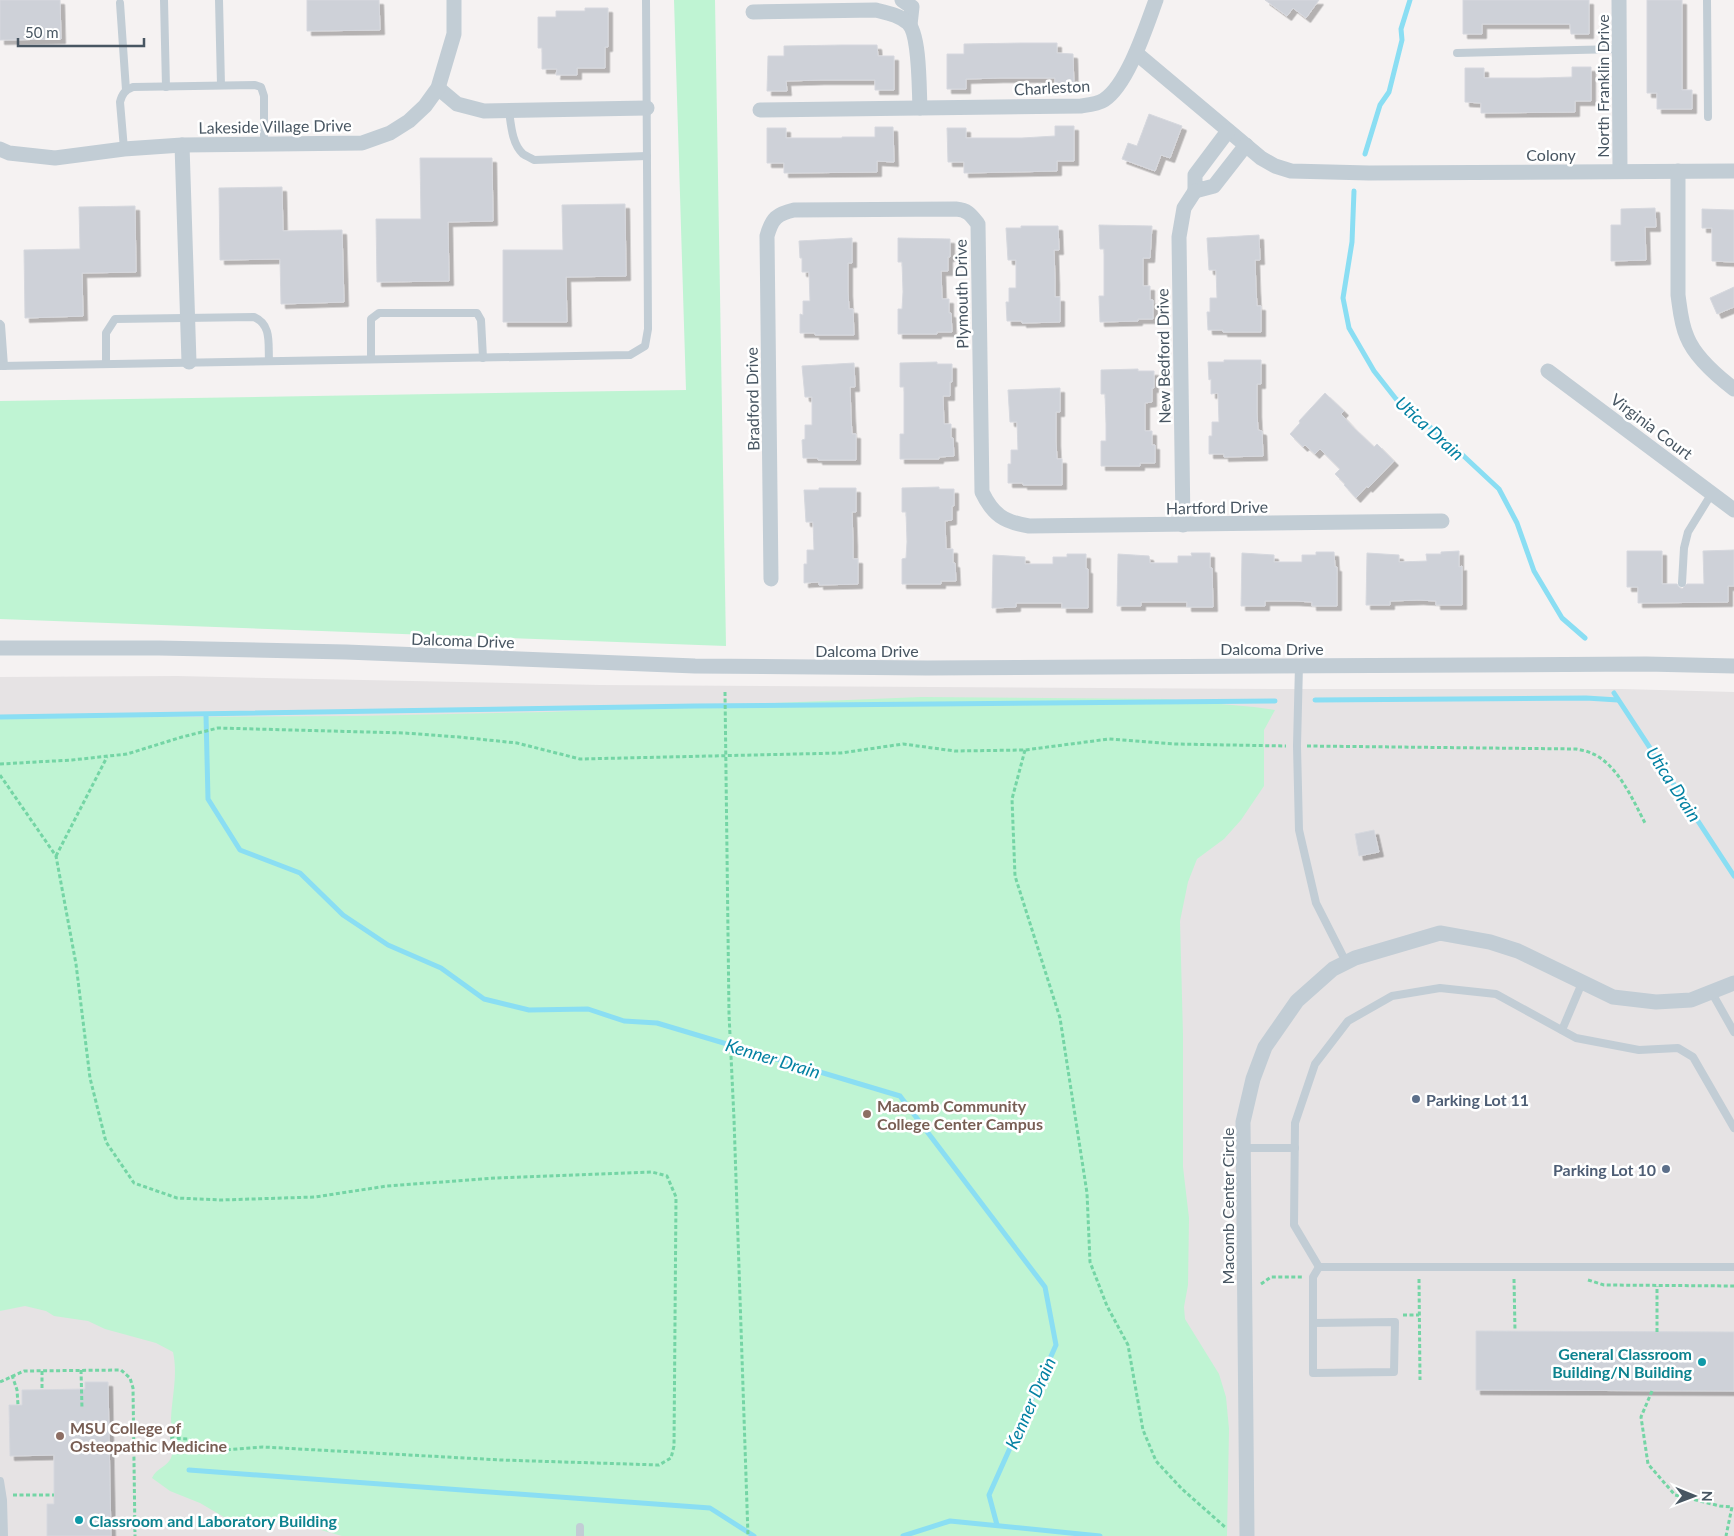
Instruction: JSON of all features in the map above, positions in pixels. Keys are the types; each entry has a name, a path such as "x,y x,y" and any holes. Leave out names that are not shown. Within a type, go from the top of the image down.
{"street":[{"name":"Lakeside Village Drive","path":"0,149 9,153 55,158 124,149 182,145 362,143 390,133 410,120 425,106 438,88 454,34 454,0"},
{"path":"902,0 912,7 910,25 916,45 920,108"},
{"name":"Charleston","path":"760,110 1081,106 1103,101 1116,89 1136,53 1156,0"},
{"name":"North Franklin Drive","path":"1619,0 1620,172"},
{"path":"753,12 830,6 876,10 894,14 910,25"},
{"path":"1136,53 1228,132 1246,145 1214,186 1195,191"},
{"path":"438,88 457,104 484,111 646,108"},
{"name":"New Bedford Drive","path":"1183,525 1180,237 1184,208 1195,191 1195,176 1228,132"},
{"name":"Lakeside Village Drive","path":"182,145 189,362"},
{"name":"Colony","path":"1246,145 1260,158 1283,170 1369,173 1734,171"},
{"path":"1678,171 1678,295 1680,311 1687,338 1697,353 1721,379 1734,388"},
{"name":"Plymouth Drive","path":"773,219 778,215 794,210 956,209 970,213 978,224 982,492 988,505 995,512"},
{"name":"Bradford Drive","path":"771,579 768,236 773,219"},
{"name":"Virginia Court","path":"1548,371 1734,510"},
{"name":"Hartford Drive","path":"995,512 1003,519 1029,526 1442,521"},
{"name":"Dalcoma Drive","path":"0,648 159,648 346,652 695,666 927,668 1646,664 1734,666"},
{"name":"Macomb Center Circle","path":"1247,1536 1243,1122 1253,1079 1265,1047 1297,1001 1333,969 1346,962 1440,933 1490,942 1518,951 1613,997 1656,1002 1691,1000 1734,983"}],"lane":[{"path":"164,0 166,87"},
{"path":"219,0 221,86"},
{"path":"0,324 2,325 2,366 630,355 645,346 648,329 646,0"},
{"path":"1707,0 1708,117"},
{"path":"120,3 126,90"},
{"path":"1457,53 1618,49"},
{"path":"124,149 120,102 126,90 133,87 255,85 261,87 264,96 264,144"},
{"path":"509,112 513,135 517,144 523,154 534,160 647,156"},
{"path":"371,359 372,319 379,313 477,313 481,320 483,358"},
{"path":"106,364 106,334 115,319 187,317 254,317 263,321 267,329 269,361"},
{"path":"1682,583 1684,548 1688,532 1712,493"},
{"path":"1299,665 1297,746 1299,830 1316,903 1346,962"},
{"path":"1562,1030 1582,983"},
{"path":"1319,1267 1294,1225 1295,1123 1315,1064 1348,1022 1392,996 1440,988 1496,994 1576,1038 1639,1050 1678,1048 1693,1057 1734,1128"},
{"path":"1712,993 1734,1032"},
{"path":"1243,1148 1295,1148"},
{"path":"1319,1267 1734,1267"},
{"path":"1313,1323 1394,1322 1394,1372 1313,1373 1313,1323 1313,1278 1319,1267"},
{"path":"0,1481 3,1500 4,1536"},
{"path":"580,1527 580,1536"}],"path":[{"path":"725,692 729,1014 735,1129 748,1536"},
{"path":"0,764 127,754 218,728 404,733 459,737 517,743 580,759 841,753 903,744 955,751 1025,750 1109,739 1174,744 1576,749 1593,753 1613,769 1645,823"},
{"path":"1025,750 1012,799 1015,876 1060,1018 1087,1193 1090,1262 1107,1306 1128,1345 1143,1430 1156,1461 1182,1489 1224,1527"},
{"path":"56,856 107,756"},
{"path":"0,775 56,856 76,964 90,1078 106,1142 134,1183 176,1198 220,1200 315,1197 387,1186 457,1181 652,1172 667,1176 676,1197 674,1446 671,1458 659,1465 501,1460 385,1452 263,1447 225,1450 205,1446 189,1439 169,1438"},
{"path":"1257,1287 1271,1276 1313,1278"},
{"path":"1420,1380 1419,1279 1428,1279"},
{"path":"1505,1279 1514,1279 1515,1331"},
{"path":"1586,1279 1604,1285 1734,1286"},
{"path":"1656,1332 1657,1286"},
{"path":"1401,1315 1419,1314"},
{"path":"81,1370 82,1409"},
{"path":"0,1382 24,1371 121,1370 130,1378 133,1388 135,1536"},
{"path":"42,1371 42,1390"},
{"path":"12,1375 17,1390 18,1405"},
{"path":"1652,1391 1641,1418 1648,1464 1675,1495 1720,1506 1733,1507 1726,1536"},
{"path":"13,1495 54,1495"}],"shaded area":[{"name":"Macomb Community College Center Campus","path":"177,676 600,685 1622,689 1734,692 1734,1536 0,1536 0,677"}],"green space":[{"path":"674,0 715,0 726,646 0,619 0,401 686,390"},
{"name":"Macomb Community College Center Campus","path":"921,697 1165,699 1275,710 1264,730 1264,786 1241,820 1224,839 1197,859 1188,882 1180,921 1183,1035 1183,1167 1189,1218 1188,1285 1184,1307 1185,1319 1219,1374 1226,1397 1229,1429 1227,1536 342,1536 299,1521 281,1521 253,1527 234,1523 200,1503 170,1491 152,1478 156,1472 167,1464 172,1454 171,1419 175,1369 173,1352 156,1343 105,1329 88,1321 54,1316 46,1311 25,1306 0,1311 0,718 357,716 548,712"}],"building":[{"path":"0,0 60,0 61,39 0,40"},
{"path":"307,0 379,0 380,30 307,31"},
{"path":"1265,0 1319,0 1306,18 1293,8 1287,16"},
{"path":"1463,0 1589,0 1589,34 1571,34 1570,24 1482,24 1482,34 1463,34"},
{"path":"1647,0 1682,0 1682,90 1692,90 1692,109 1657,109 1657,93 1647,93"},
{"path":"585,8 608,8 608,47 605,47 605,68 577,68 577,75 556,75 557,69 542,69 542,48 538,48 538,17 556,17 556,11 585,11"},
{"path":"1057,43 1057,53 1073,54 1074,88 1055,88 1055,78 999,78 966,79 966,89 947,89 947,54 964,54 964,44"},
{"path":"877,45 878,56 894,56 894,90 875,90 875,80 820,80 786,81 787,91 767,91 768,56 784,56 784,46"},
{"path":"1572,67 1591,67 1591,101 1575,101 1575,112 1481,113 1481,103 1465,102 1465,68 1484,68 1484,78 1539,78 1572,77"},
{"path":"1149,114 1182,126 1170,158 1161,155 1155,171 1122,159 1128,143 1137,146"},
{"path":"1055,126 1074,126 1074,161 1057,161 1057,171 964,173 964,162 948,162 947,128 966,128 966,138 1022,138 1055,136"},
{"path":"875,127 893,127 894,162 877,161 877,172 784,173 784,163 767,163 767,128 786,128 786,138 842,138 875,137"},
{"path":"420,158 492,158 493,221 448,222 449,281 377,282 376,219 421,219"},
{"path":"282,187 283,231 342,230 344,302 281,304 280,259 220,260 219,188"},
{"path":"625,204 626,276 566,277 567,322 503,322 503,250 563,250 562,205"},
{"path":"135,206 136,272 82,273 83,316 25,318 24,250 80,249 79,207"},
{"path":"1655,208 1656,227 1645,227 1646,260 1611,261 1611,225 1621,225 1621,209"},
{"path":"1702,209 1734,210 1734,262 1712,261 1712,228 1702,228"},
{"path":"1099,225 1152,226 1150,258 1143,258 1143,286 1150,286 1150,300 1153,300 1153,319 1100,322 1099,296 1104,296 1104,249 1100,249"},
{"path":"1021,226 1058,226 1059,250 1054,250 1055,297 1060,297 1060,322 1022,323 1022,321 1007,321 1006,302 1009,302 1009,288 1016,288 1016,260 1008,260 1006,228 1021,228"},
{"path":"1259,235 1260,260 1255,260 1257,306 1261,306 1261,332 1208,330 1207,312 1210,312 1210,298 1217,298 1216,270 1209,270 1207,238"},
{"path":"852,238 852,263 848,263 848,292 849,309 853,309 854,335 800,333 800,314 803,315 803,301 810,301 809,272 802,272 799,241"},
{"path":"898,238 950,239 948,271 941,271 942,299 949,299 952,332 898,334 898,309 902,309 903,292 902,262 898,262"},
{"path":"1734,287 1734,307 1717,314 1710,298"},
{"path":"1224,360 1261,360 1261,384 1257,384 1257,413 1258,430 1262,431 1263,456 1224,457 1224,454 1209,454 1209,436 1212,436 1212,422 1219,422 1218,393 1211,394 1208,362 1224,362"},
{"path":"937,362 937,364 952,364 950,396 943,396 944,424 951,424 954,456 939,457 939,459 900,459 900,434 904,434 904,387 900,387 900,363"},
{"path":"854,363 855,387 850,387 852,434 856,434 856,460 803,458 802,440 805,439 805,425 812,425 812,397 805,397 802,366"},
{"path":"1138,369 1138,371 1154,371 1152,402 1145,403 1145,431 1152,431 1152,445 1155,445 1155,463 1140,463 1140,466 1101,466 1101,441 1106,441 1106,424 1105,394 1101,394 1101,370"},
{"path":"1060,388 1060,412 1056,412 1056,442 1057,459 1062,459 1062,485 1008,483 1008,464 1011,464 1011,450 1018,450 1017,422 1010,422 1008,390"},
{"path":"1325,393 1344,411 1341,414 1353,427 1374,447 1377,444 1394,461 1356,498 1335,474 1340,469 1320,449 1315,454 1305,445 1303,447 1290,434 1300,423 1299,421"},
{"path":"939,487 939,489 954,489 952,520 945,521 946,549 953,549 956,581 941,581 941,584 902,584 902,559 906,558 907,542 906,512 902,512 902,488"},
{"path":"819,488 856,488 856,512 852,512 853,559 858,559 858,584 819,585 819,582 804,583 804,564 807,564 807,550 814,550 813,522 806,522 804,490 819,490"},
{"path":"1734,550 1734,586 1728,586 1728,602 1638,603 1638,587 1627,587 1627,551 1662,551 1662,584 1677,584 1682,589 1687,584 1704,584 1703,551"},
{"path":"1459,551 1459,567 1462,566 1462,605 1436,605 1436,601 1419,600 1390,601 1390,605 1366,605 1367,553 1399,555 1399,562 1427,561 1426,554"},
{"path":"1316,552 1334,552 1335,567 1337,567 1337,606 1312,606 1312,602 1265,601 1265,606 1241,606 1242,553 1274,555 1274,562 1302,562 1302,555 1316,555"},
{"path":"1191,553 1210,553 1213,607 1187,607 1187,602 1141,602 1141,606 1117,606 1118,554 1149,556 1150,563 1178,563 1178,556 1192,556"},
{"path":"1067,554 1086,554 1088,608 1062,608 1062,603 1016,603 1016,607 992,608 993,555 1025,557 1025,564 1053,564 1053,557 1067,557"},
{"path":"1374,830 1379,852 1359,856 1355,834"},
{"path":"1476,1331 1734,1332 1734,1391 1476,1390"},
{"name":"MSU College of Osteopathic Medicine","path":"85,1382 108,1382 111,1536 47,1536 47,1504 54,1504 54,1455 10,1456 9,1405 22,1405 22,1390 85,1389"}],"waterway":[{"name":"Utica Drain","path":"1365,154 1380,105 1389,92 1402,40 1401,29 1410,0"},
{"name":"Utica Drain","path":"1354,191 1352,242 1343,298 1349,328 1374,371 1396,399 1454,447 1499,489 1517,523 1534,571 1562,618 1585,638"},
{"name":"Utica Drain","path":"1614,693 1734,876"},
{"path":"1315,700 1586,698 1618,700"},
{"path":"0,717 695,706 1275,701"},
{"name":"Kenner Drain","path":"206,715 208,799 240,850 300,873 343,915 388,945 441,968 484,999 529,1010 588,1009 624,1021 657,1023 900,1096 1045,1287 1056,1345 989,1495 997,1525"},
{"path":"189,1470 710,1508 754,1536"},
{"name":"Kenner Drain","path":"903,1536 950,1521 1100,1536"}],"place":[{"name":"Parking Lot 11","path":"1416,1099"},
{"name":"Macomb Community College Center Campus","path":"867,1114"},
{"name":"Parking Lot 10","path":"1666,1169"},
{"name":"General Classroom Building/N Building","path":"1702,1362"},
{"name":"MSU College of Osteopathic Medicine","path":"60,1436"},
{"name":"Classroom and Laboratory Building","path":"79,1520"}]}
